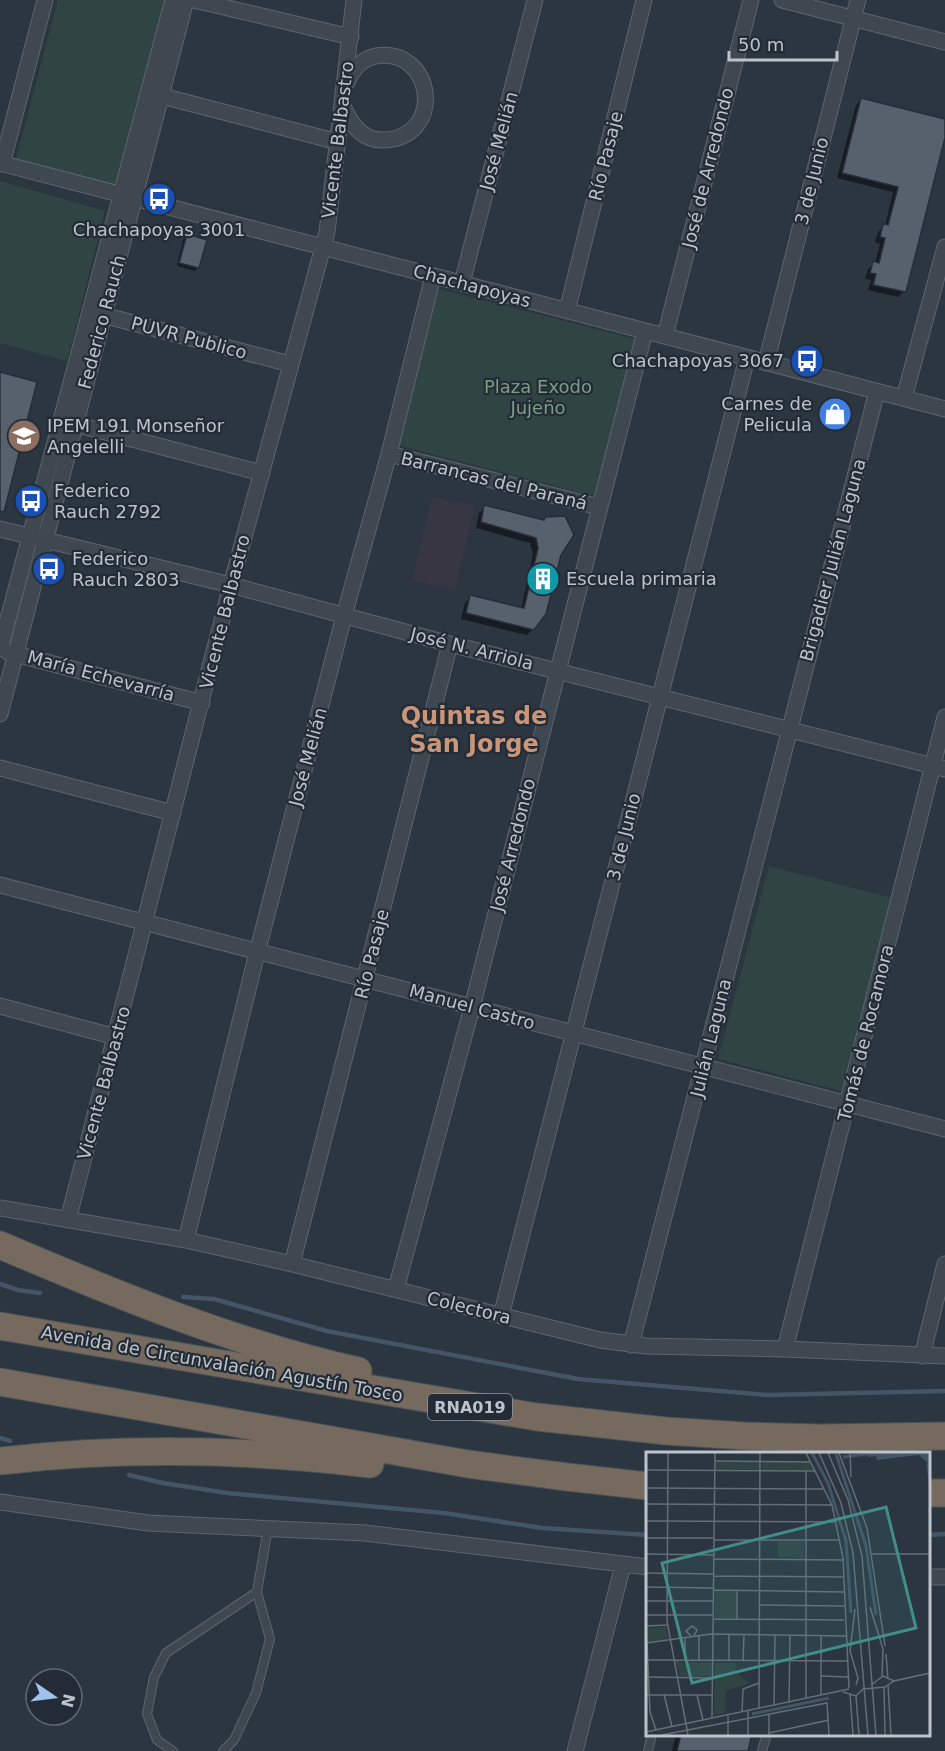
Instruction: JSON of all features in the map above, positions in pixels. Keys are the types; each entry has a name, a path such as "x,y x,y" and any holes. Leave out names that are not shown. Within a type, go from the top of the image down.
{"highway":[{"path":"0,1245 83,1281 194,1323 315,1360 363,1372 462,1406"},
{"name":"Avenida de Circunvalación Agustín Tosco","path":"0,1326 462,1406 589,1423 745,1436 821,1438 945,1436"},
{"path":"0,1382 468,1464 646,1486"},
{"path":"0,1461 70,1454 136,1451 251,1452 369,1463 566,1492 626,1498 646,1496"}],"street":[{"path":"1,163 45,0"},
{"name":"Federico Rauch","path":"68,422 104,315 128,197 173,0"},
{"name":"Federico Rauch","path":"0,714 15,654 38,539 68,422 89,312 162,96 186,0"},
{"path":"194,0 351,37"},
{"name":"Vicente Balbastro","path":"68,1220 231,585 327,232 354,0"},
{"name":"José Melián","path":"462,283 536,0"},
{"name":"Río Pasaje","path":"567,311 644,0"},
{"name":"José de Arredondo","path":"665,336 751,0"},
{"path":"782,0 945,42"},
{"name":"3 de Junio","path":"766,363 858,0"},
{"path":"343,104 350,122 356,129 363,135 381,140 400,137 415,128 423,118 426,105 426,91 418,73 411,65 399,58 386,56 367,59 352,71 345,88"},
{"path":"162,96 338,142"},
{"name":"Chachapoyas","path":"1,163 945,409"},
{"path":"904,399 945,247"},
{"name":"José Melián","path":"186,1240 257,952 344,616 389,454 433,276"},
{"name":"PUVR Publico","path":"89,312 290,364"},
{"name":"José Arredondo","path":"396,1289 472,1007 645,331"},
{"name":"3 de Junio","path":"501,1316 747,358"},
{"name":"Brigadier Julián Laguna","path":"789,729 877,392"},
{"path":"68,422 262,473"},
{"name":"Barrancas del Paraná","path":"389,454 599,507"},
{"name":"José N. Arriola","path":"0,529 231,585 450,644 939,767"},
{"name":"Federico Rauch","path":"0,649 38,539"},
{"name":"Río Pasaje","path":"292,1264 450,644"},
{"name":"María Echevarría","path":"0,649 202,703"},
{"name":"Tomás de Rocamora","path":"785,1349 939,767 945,717"},
{"name":"Julián Laguna","path":"631,1346 789,729"},
{"path":"0,768 173,813"},
{"name":"Manuel Castro","path":"0,885 945,1129"},
{"path":"0,1006 116,1037"},
{"name":"Colectora","path":"0,1208 186,1240 631,1346 785,1349 945,1356"},
{"path":"922,1356 945,1264"},
{"path":"0,1502 148,1523 365,1533 646,1567"},
{"path":"575,1751 623,1565"}],"lane":[{"path":"223,1751 234,1740 256,1693 270,1639 257,1592 268,1528"},
{"path":"172,1751 157,1740 147,1714 154,1677 166,1653 257,1592"},
{"path":"648,1751 652,1736"},
{"path":"762,1751 766,1736"}],"shaded area":[{"path":"432,497 475,505 455,590 412,580"}],"green space":[{"path":"58,0 166,0 115,187 16,159"},
{"path":"0,181 105,211 67,361 0,343"},
{"name":"Plaza Exodo Jujeño","path":"439,289 635,339 598,497 397,445"},
{"path":"769,866 892,898 841,1091 718,1059"}],"building":[{"path":"861,98 945,119 945,138 906,292 873,285 876,274 870,273 873,261 879,263 885,238 880,237 883,224 888,225 898,187 842,173"},
{"path":"187,234 207,240 199,268 179,263"},
{"path":"0,372 37,382 4,512 0,511"},
{"name":"Escuela primaria","path":"484,505 544,520 545,517 565,516 574,535 561,555 546,614 534,630 466,613 470,595 524,608 538,548 536,538 481,522"},
{"path":"681,1736 752,1736 748,1751 677,1751"}],"waterway":[{"path":"0,1284 18,1290 40,1293"},
{"path":"183,1297 214,1299 327,1331 578,1379 767,1395 945,1391"},
{"path":"0,1438 10,1441"},
{"path":"129,1475 227,1493 444,1513 542,1528 646,1535"},
{"path":"930,1535 945,1534"}],"place":[{"name":"Chachapoyas 3001","path":"159,199"},
{"name":"Chachapoyas 3067","path":"807,361"},
{"name":"Carnes de Pelicula","path":"835,414"},
{"name":"IPEM 191 Monseñor Angelelli","path":"24,436"},
{"name":"Federico Rauch 2792","path":"31,501"},
{"name":"Federico Rauch 2803","path":"49,569"},
{"name":"Escuela primaria","path":"543,579"}],"district":[{"name":"Quintas de San Jorge","path":"474,730"}]}
